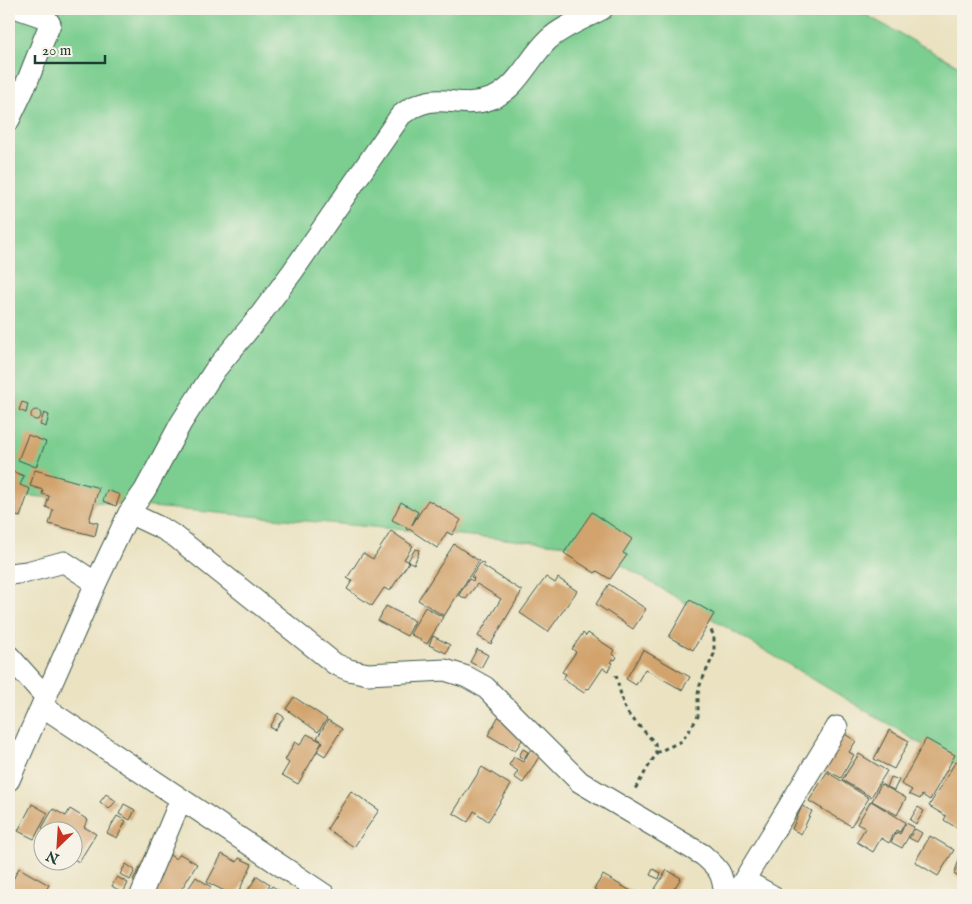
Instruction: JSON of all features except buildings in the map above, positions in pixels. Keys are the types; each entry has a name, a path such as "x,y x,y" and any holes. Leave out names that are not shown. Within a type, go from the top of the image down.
{"street":[{"path":"9,120 27,82 50,24 46,18 20,9"},
{"path":"9,780 129,513 145,490 181,423 215,370 258,318 293,271 401,116 422,102 434,100 481,102 501,94 510,88 548,40 602,9"},
{"path":"129,513 176,537 335,664 349,670 368,674 445,670 467,676 485,687 580,782 683,842 716,867 722,877 725,895"},
{"path":"9,574 27,572 64,562 96,583"},
{"path":"9,656 44,701 181,799 325,895"},
{"path":"771,895 740,888 837,727"},
{"path":"141,895 181,799"}],"path":[{"path":"656,754 682,741 696,720 700,685 714,654 714,635 708,628"},
{"path":"616,675 624,708 656,743 656,754 634,790 632,803 634,814"}],"green space":[{"path":"9,9 855,9 963,68 963,769 592,547 9,494"}]}
